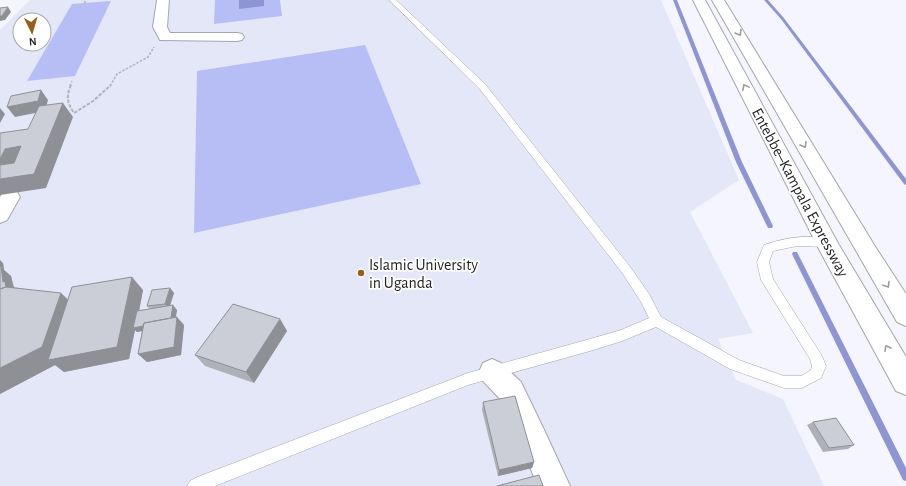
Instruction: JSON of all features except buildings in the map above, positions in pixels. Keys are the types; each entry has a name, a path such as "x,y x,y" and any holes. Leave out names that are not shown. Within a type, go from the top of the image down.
{"main road":[{"path":"163,0 160,26 165,38 237,37"},
{"name":"Entebbe–Kampala Expressway","path":"699,0 827,242 906,382"},
{"name":"Entebbe–Kampala Expressway","path":"718,0 868,254 906,315"},
{"path":"0,215 10,197"},
{"path":"492,372 511,391 554,486"}],"lane":[{"path":"392,0 482,86 627,272 645,298 657,320 735,365 784,382 802,382 816,374 819,366 815,356 767,280 763,262 768,248 785,242 827,242"},
{"path":"195,486 468,379 622,335 657,320"}],"path":[{"path":"84,3 87,0"},
{"path":"72,81 67,92 67,103 74,113 93,101 110,86 117,74 148,57 154,47 165,38"}],"shaded area":[{"name":"Islamic University in Uganda","path":"30,0 661,0 739,180 690,212 753,333 718,339 736,380 783,399 824,486 0,486 0,30 12,18 12,52 52,52 52,12 18,12"},
{"path":"215,0 280,0 282,16 214,24"},
{"path":"239,0 264,0 264,6 239,9"},
{"path":"111,1 75,76 27,81 44,52 52,52 52,38 72,4"},
{"path":"365,45 421,184 194,233 197,71"}],"waterway":[{"path":"675,0 739,162 770,226"},
{"path":"766,0 782,18 906,183"},
{"path":"795,254 906,477"}],"place":[{"name":"Islamic University in Uganda","path":"361,273"}]}
